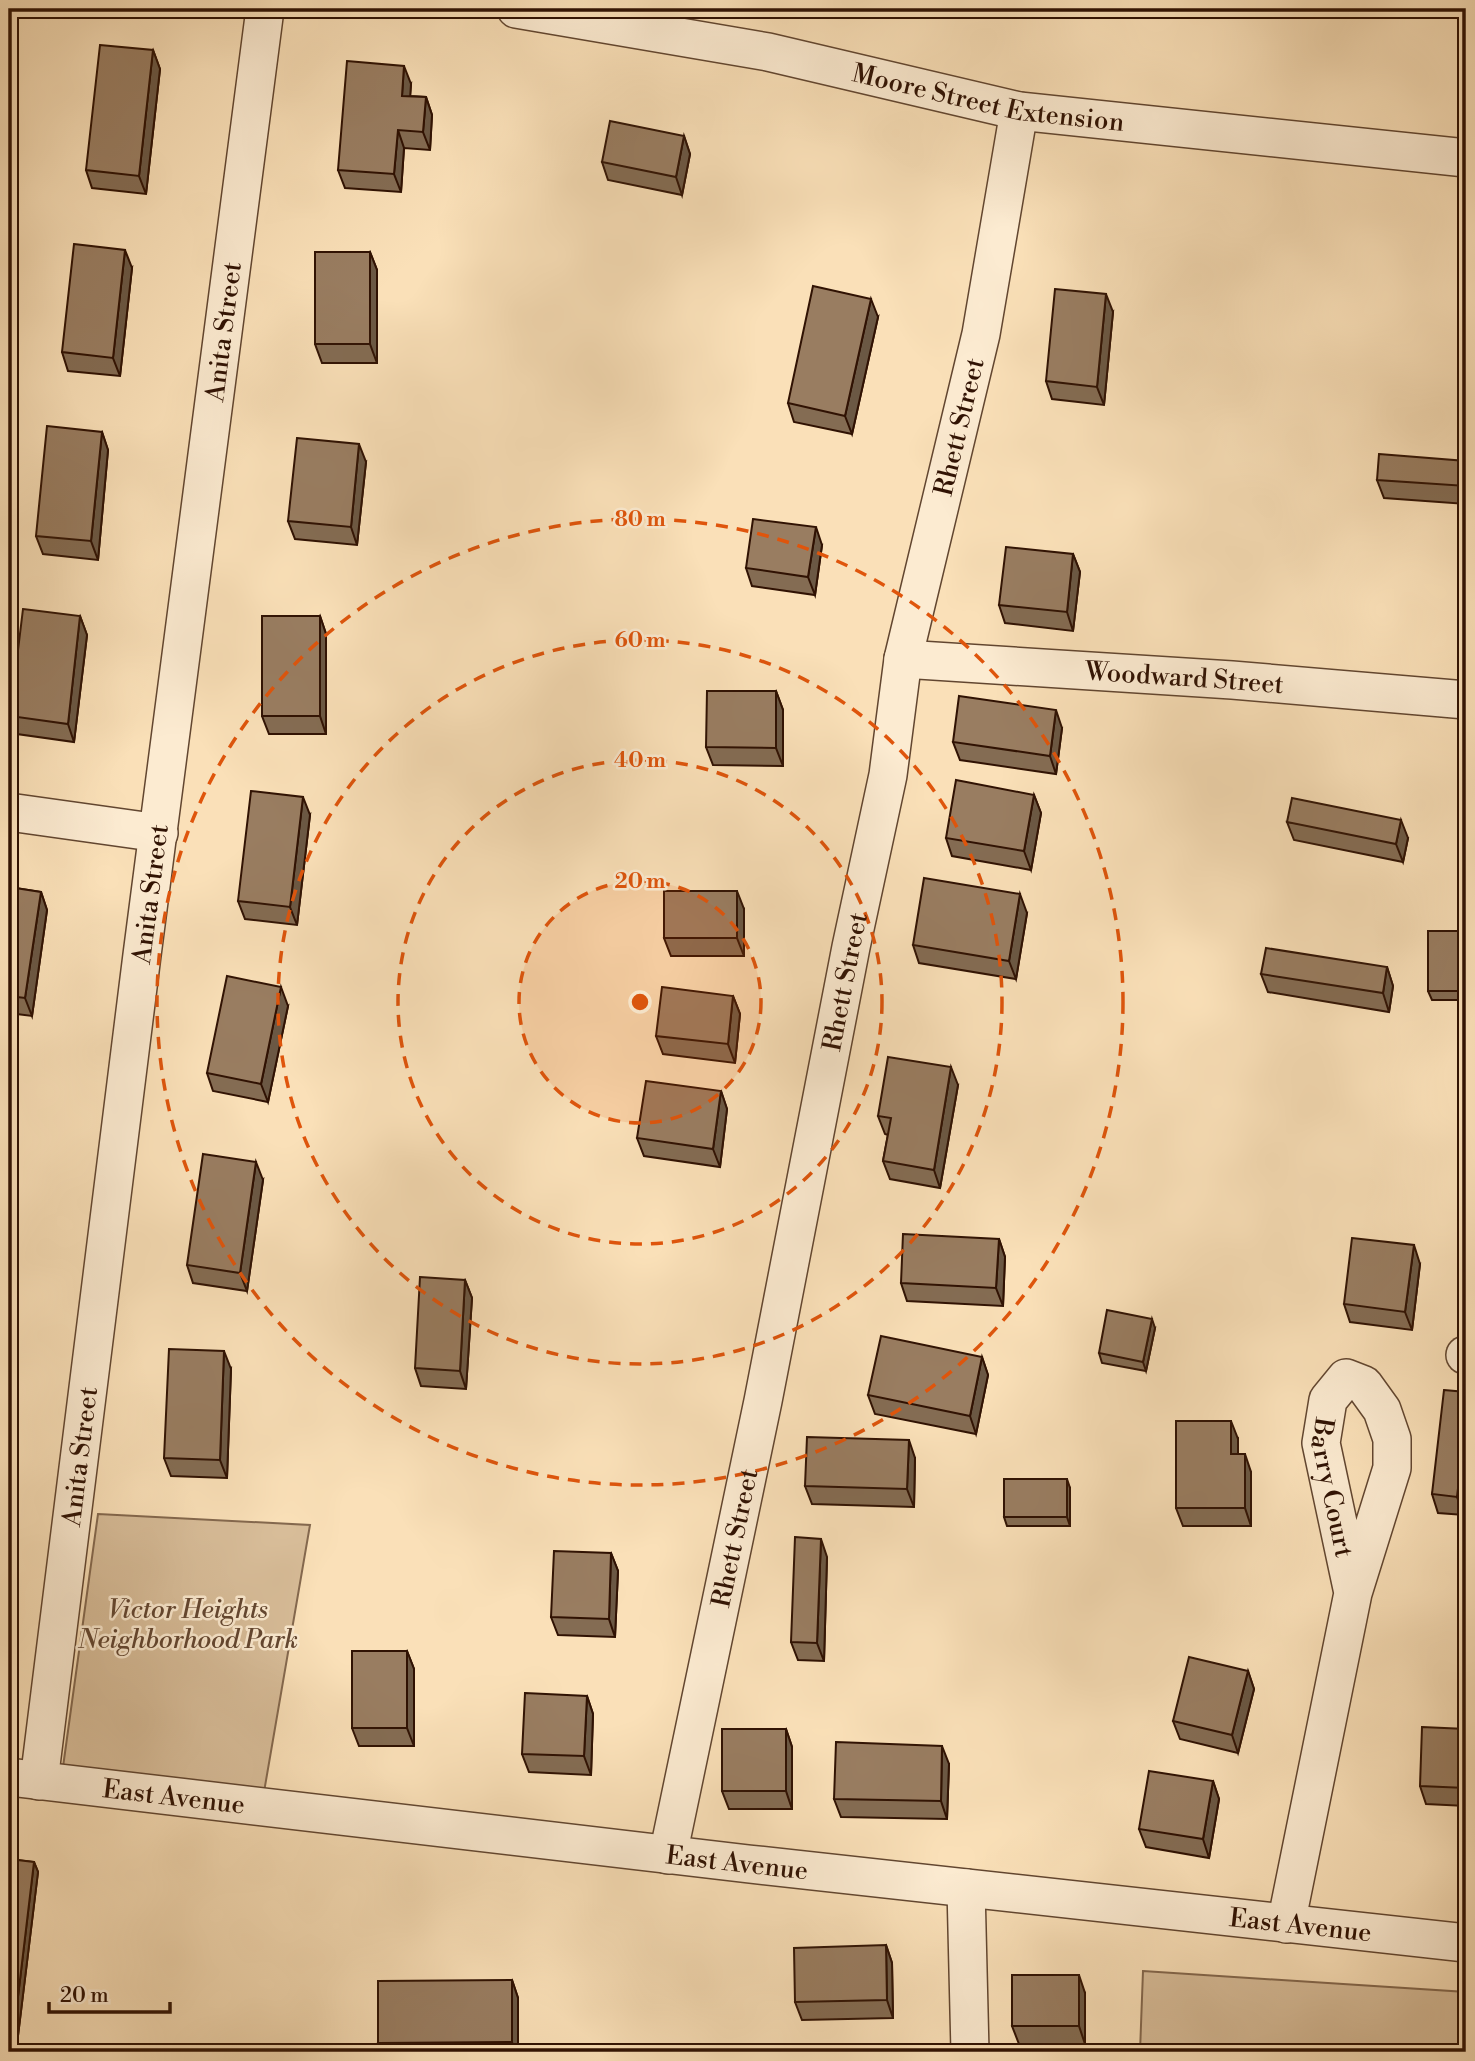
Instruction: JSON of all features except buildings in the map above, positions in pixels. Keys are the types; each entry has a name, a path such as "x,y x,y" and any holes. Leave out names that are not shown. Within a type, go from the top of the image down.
{"street":[{"name":"Anita Street","path":"24,1779 159,834 265,9"},
{"name":"Moore Street Extension","path":"516,9 768,52 1019,111 1466,158"},
{"name":"Rhett Street","path":"668,1855 765,1390 851,947 888,775 903,659 981,334 1019,111"},
{"name":"Woodward Street","path":"903,659 1231,680 1466,700"},
{"path":"9,812 159,834"},
{"name":"Barry Court","path":"1286,1924 1353,1593 1391,1468 1391,1439 1382,1410 1364,1385 1346,1378 1328,1400 1321,1443 1353,1593"},
{"name":"East Avenue","path":"24,1779 668,1855 1466,1942"},
{"path":"966,1888 970,2052"}],"green space":[{"name":"Victor Heights Neighborhood Park","path":"98,1514 310,1525 264,1792 63,1767"},
{"path":"1143,1971 1466,1992 1466,2052 1140,2052"}]}
